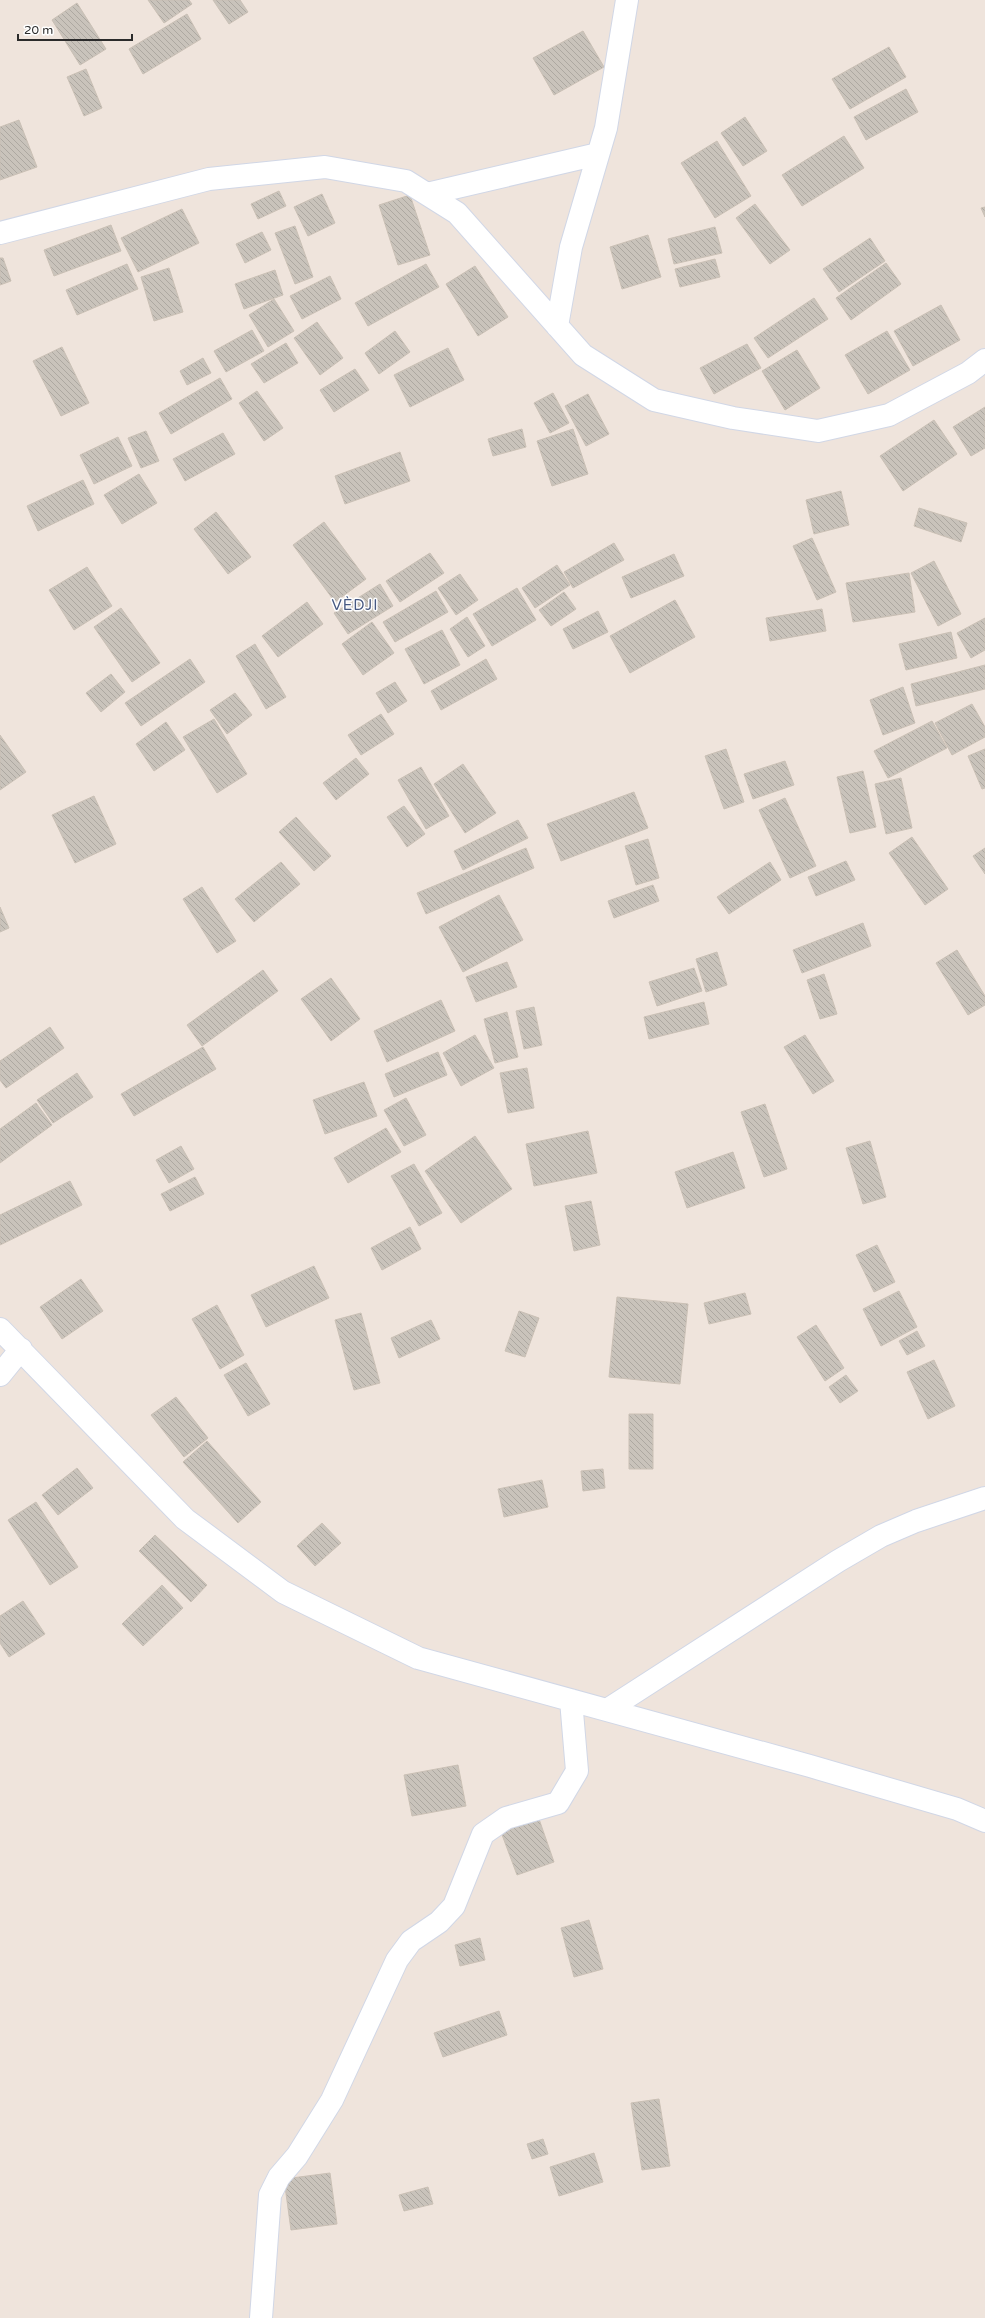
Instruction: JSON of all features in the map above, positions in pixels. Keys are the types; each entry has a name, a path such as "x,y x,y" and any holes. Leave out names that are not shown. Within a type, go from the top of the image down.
{"street":[{"path":"557,326 571,247 606,128 627,0"},
{"path":"426,194 598,154"},
{"path":"0,233 210,179 325,167 406,180 457,213 583,355 654,400 732,418 818,431 889,416 968,373 985,360"},
{"path":"0,1329 185,1519 283,1592 418,1658 817,1768 957,1809 985,1821"},
{"path":"0,1374 21,1349"},
{"path":"607,1710 838,1561 881,1536 916,1521 985,1498"},
{"path":"260,2318 270,2196 279,2177 297,2156 332,2100 397,1960 411,1941 439,1922 454,1906 483,1834 506,1818 558,1803 577,1771 571,1700"}],"building":[{"path":"148,0 189,0 192,4 164,23"},
{"path":"213,0 240,0 248,12 229,24"},
{"path":"77,3 106,49 80,65 52,20"},
{"path":"187,14 201,39 143,74 129,49"},
{"path":"583,31 604,67 554,95 533,58"},
{"path":"889,47 906,77 850,109 832,79"},
{"path":"86,69 102,108 84,116 67,77"},
{"path":"906,89 918,112 866,140 854,117"},
{"path":"745,117 767,151 743,166 721,133"},
{"path":"19,120 37,167 0,180 0,127"},
{"path":"844,136 864,168 802,206 782,175"},
{"path":"717,141 751,196 715,218 681,163"},
{"path":"279,191 286,206 258,219 251,204"},
{"path":"322,194 335,223 308,236 294,207"},
{"path":"410,195 430,255 398,265 379,205"},
{"path":"755,204 790,250 770,264 736,218"},
{"path":"985,207 985,217 981,208"},
{"path":"182,209 199,243 138,272 121,238"},
{"path":"111,225 121,251 54,276 44,250"},
{"path":"295,226 313,277 295,284 275,233"},
{"path":"715,227 722,253 674,264 668,239"},
{"path":"262,232 271,250 245,263 236,244"},
{"path":"648,235 661,277 622,289 610,247"},
{"path":"870,238 885,261 839,292 823,269"},
{"path":"0,258 3,258 11,281 0,285"},
{"path":"715,259 720,277 680,287 675,269"},
{"path":"886,263 901,284 851,320 836,298"},
{"path":"127,264 138,289 77,315 66,290"},
{"path":"426,264 439,287 368,326 355,303"},
{"path":"475,266 508,317 478,336 446,284"},
{"path":"169,268 183,312 154,321 141,277"},
{"path":"275,270 283,295 244,309 235,284"},
{"path":"330,276 341,299 302,319 290,296"},
{"path":"814,298 828,319 768,358 754,338"},
{"path":"274,299 294,331 268,347 249,315"},
{"path":"941,305 960,340 913,366 894,331"},
{"path":"317,322 343,358 320,375 294,338"},
{"path":"252,330 264,351 226,372 214,351"},
{"path":"395,331 410,352 379,374 365,353"},
{"path":"887,331 910,370 868,394 845,355"},
{"path":"286,343 298,363 264,383 251,364"},
{"path":"747,344 761,368 714,394 700,368"},
{"path":"62,347 89,403 61,416 33,361"},
{"path":"448,348 464,380 410,407 394,375"},
{"path":"797,350 820,388 785,410 762,371"},
{"path":"203,358 211,373 187,385 180,371"},
{"path":"355,369 369,390 334,412 320,390"},
{"path":"220,378 232,399 171,434 159,413"},
{"path":"257,391 283,428 264,441 239,403"},
{"path":"553,393 569,423 550,433 534,403"},
{"path":"588,394 609,434 586,446 565,406"},
{"path":"985,407 985,448 971,456 953,427"},
{"path":"934,420 957,454 903,491 880,456"},
{"path":"522,429 526,447 493,456 488,439"},
{"path":"573,429 588,474 552,486 537,441"},
{"path":"146,431 159,461 141,468 128,438"},
{"path":"223,433 235,454 185,481 173,459"},
{"path":"118,437 132,466 94,484 80,455"},
{"path":"400,452 410,481 345,504 335,476"},
{"path":"139,474 157,503 122,524 104,495"},
{"path":"83,480 94,504 38,531 27,506"},
{"path":"841,491 849,525 814,534 806,500"},
{"path":"919,508 967,523 961,542 914,526"},
{"path":"216,512 251,557 228,574 194,529"},
{"path":"324,522 366,579 335,602 293,545"},
{"path":"812,538 836,592 817,600 793,546"},
{"path":"614,543 624,560 573,588 564,572"},
{"path":"430,553 444,573 400,602 386,581"},
{"path":"674,554 684,576 631,598 622,577"},
{"path":"934,561 961,614 938,626 911,573"},
{"path":"557,565 570,585 535,608 522,588"},
{"path":"87,567 112,606 74,630 49,590"},
{"path":"909,573 915,612 853,622 846,583"},
{"path":"460,574 478,600 456,615 438,588"},
{"path":"380,584 393,606 348,634 334,613"},
{"path":"517,588 536,620 492,646 473,614"},
{"path":"436,591 448,612 395,642 383,622"},
{"path":"564,592 576,609 551,626 539,610"},
{"path":"675,600 695,637 630,673 610,636"},
{"path":"307,602 323,624 278,657 262,636"},
{"path":"121,608 160,663 132,682 94,627"},
{"path":"822,609 826,631 770,641 766,618"},
{"path":"598,611 608,632 573,649 563,629"},
{"path":"467,617 485,646 468,657 450,629"},
{"path":"985,618 985,650 971,658 957,633"},
{"path":"372,622 394,653 363,675 342,644"},
{"path":"442,630 460,665 424,684 405,649"},
{"path":"951,632 957,658 906,670 899,644"},
{"path":"255,644 286,697 266,709 236,656"},
{"path":"190,659 205,682 141,726 125,703"},
{"path":"486,659 497,679 441,710 431,691"},
{"path":"985,665 985,689 916,706 911,684"},
{"path":"111,674 125,692 101,712 86,693"},
{"path":"395,682 407,701 388,713 376,693"},
{"path":"903,687 915,723 883,735 870,700"},
{"path":"235,693 252,715 227,734 210,710"},
{"path":"972,704 985,727 985,737 952,755 935,723"},
{"path":"381,714 394,734 361,755 348,735"},
{"path":"214,719 247,774 217,793 183,737"},
{"path":"932,721 947,748 888,778 874,751"},
{"path":"166,722 185,750 154,771 136,744"},
{"path":"0,735 26,772 0,790"},
{"path":"726,749 744,802 724,809 705,756"},
{"path":"985,749 985,788 982,789 968,756"},
{"path":"356,758 369,774 336,800 323,783"},
{"path":"785,761 794,785 753,799 744,774"},
{"path":"463,764 496,813 465,833 434,784"},
{"path":"421,767 449,816 426,829 398,780"},
{"path":"863,771 876,827 850,833 837,777"},
{"path":"901,778 912,828 886,834 875,784"},
{"path":"634,792 648,828 561,861 547,824"},
{"path":"94,796 116,844 75,863 52,815"},
{"path":"785,798 816,866 790,878 759,810"},
{"path":"404,806 425,834 407,847 387,817"},
{"path":"296,817 331,856 314,871 279,832"},
{"path":"518,820 528,838 463,870 454,851"},
{"path":"912,837 948,889 925,905 889,853"},
{"path":"648,839 659,878 636,885 625,846"},
{"path":"526,848 534,868 426,914 417,893"},
{"path":"985,848 985,874 973,856"},
{"path":"846,861 855,880 816,896 808,877"},
{"path":"281,862 300,884 254,922 235,899"},
{"path":"770,862 781,880 729,914 717,897"},
{"path":"653,885 659,901 614,918 608,901"},
{"path":"202,887 236,941 217,953 183,899"},
{"path":"499,895 523,940 463,972 439,927"},
{"path":"0,907 9,928 0,932"},
{"path":"863,923 871,946 802,973 793,950"},
{"path":"957,950 985,996 985,1005 968,1015 936,963"},
{"path":"717,952 727,985 706,992 696,959"},
{"path":"507,962 517,987 476,1002 466,977"},
{"path":"694,968 702,991 657,1006 649,982"},
{"path":"263,970 278,991 202,1046 187,1025"},
{"path":"824,974 837,1014 820,1019 807,980"},
{"path":"331,978 360,1019 331,1041 301,999"},
{"path":"441,1000 455,1031 387,1062 374,1031"},
{"path":"704,1002 709,1024 649,1039 644,1017"},
{"path":"534,1007 542,1045 524,1049 516,1011"},
{"path":"507,1012 518,1057 495,1063 484,1019"},
{"path":"50,1027 64,1048 6,1088 0,1080 0,1061"},
{"path":"475,1035 494,1068 461,1086 443,1053"},
{"path":"805,1035 834,1081 813,1094 784,1047"},
{"path":"203,1047 216,1069 134,1116 121,1094"},
{"path":"438,1052 447,1075 394,1097 385,1074"},
{"path":"527,1068 534,1108 508,1113 500,1073"},
{"path":"77,1073 93,1097 53,1123 37,1100"},
{"path":"364,1082 377,1116 325,1134 313,1100"},
{"path":"406,1098 426,1135 404,1146 384,1110"},
{"path":"36,1103 52,1125 0,1163 0,1129"},
{"path":"765,1104 787,1169 764,1177 741,1112"},
{"path":"386,1128 401,1152 348,1183 334,1158"},
{"path":"588,1131 597,1173 534,1186 526,1144"},
{"path":"475,1136 512,1189 461,1223 425,1171"},
{"path":"870,1141 886,1197 863,1204 846,1148"},
{"path":"181,1146 194,1169 169,1183 156,1160"},
{"path":"733,1152 745,1188 687,1208 675,1172"},
{"path":"414,1164 442,1213 419,1226 391,1176"},
{"path":"195,1177 204,1194 170,1211 161,1194"},
{"path":"70,1181 82,1205 0,1245 0,1215"},
{"path":"591,1201 600,1245 574,1251 565,1206"},
{"path":"410,1227 421,1249 382,1270 371,1248"},
{"path":"877,1245 895,1282 874,1292 856,1255"},
{"path":"314,1266 329,1298 266,1327 251,1295"},
{"path":"81,1279 103,1311 62,1339 40,1307"},
{"path":"899,1291 917,1327 881,1346 863,1309"},
{"path":"745,1293 751,1314 709,1324 704,1303"},
{"path":"617,1297 688,1304 680,1384 609,1377"},
{"path":"217,1305 244,1355 220,1369 192,1319"},
{"path":"519,1311 539,1318 525,1357 505,1351"},
{"path":"361,1313 380,1383 354,1390 335,1320"},
{"path":"431,1320 440,1339 399,1358 391,1338"},
{"path":"816,1325 844,1368 825,1381 797,1337"},
{"path":"917,1331 925,1346 907,1355 899,1341"},
{"path":"934,1360 955,1406 928,1419 907,1372"},
{"path":"246,1363 270,1404 248,1416 224,1375"},
{"path":"846,1375 858,1391 840,1403 829,1387"},
{"path":"176,1397 208,1438 184,1457 151,1415"},
{"path":"629,1414 653,1414 653,1469 629,1469"},
{"path":"207,1441 261,1502 238,1523 183,1462"},
{"path":"77,1468 93,1488 58,1515 42,1495"},
{"path":"603,1469 605,1488 583,1491 581,1471"},
{"path":"542,1480 548,1507 504,1517 498,1489"},
{"path":"36,1502 78,1567 50,1585 8,1520"},
{"path":"322,1523 341,1543 315,1566 297,1546"},
{"path":"155,1535 207,1585 191,1602 139,1551"},
{"path":"162,1585 183,1608 143,1646 122,1624"},
{"path":"23,1601 45,1634 9,1657 0,1643 0,1616"},
{"path":"458,1765 466,1806 412,1816 404,1775"},
{"path":"539,1819 554,1862 517,1875 501,1832"},
{"path":"589,1920 603,1969 574,1977 561,1928"},
{"path":"480,1938 485,1960 460,1966 455,1945"},
{"path":"499,2011 507,2035 443,2057 434,2033"},
{"path":"659,2099 670,2166 642,2170 631,2103"},
{"path":"543,2139 548,2154 532,2159 527,2144"},
{"path":"594,2153 603,2182 559,2196 550,2167"},
{"path":"330,2173 337,2224 291,2230 284,2179"},
{"path":"428,2187 433,2204 404,2211 399,2195"}],"district":[{"name":"VÈDJI","path":"355,605"}]}
